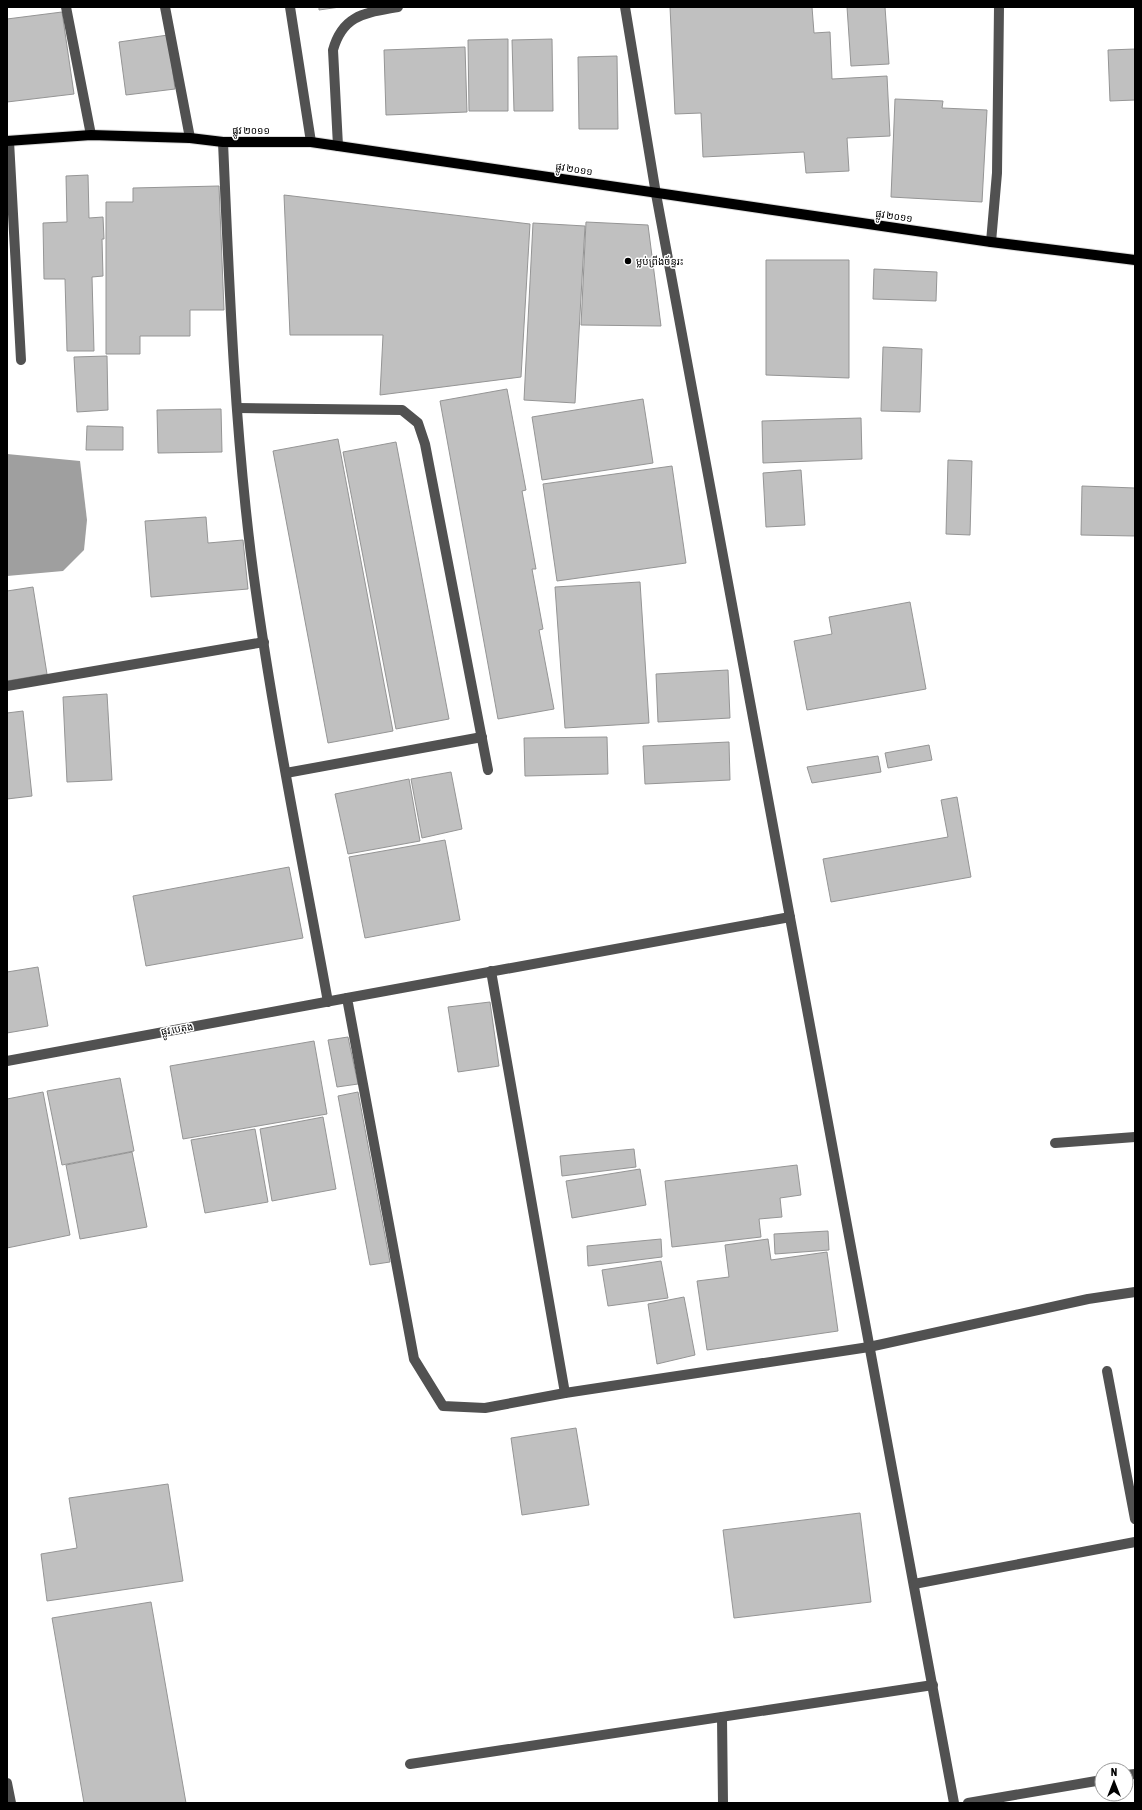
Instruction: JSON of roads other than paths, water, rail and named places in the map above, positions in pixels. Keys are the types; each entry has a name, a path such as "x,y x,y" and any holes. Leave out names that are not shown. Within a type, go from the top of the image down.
{"main road":[{"name":"ផ្លូវ ២០១១","path":"8,141 91,135 190,138 223,142 311,142 656,194 991,242 1135,260"}],"street":[{"path":"66,7 91,135"},
{"path":"165,7 190,138"},
{"path":"290,7 311,142"},
{"path":"338,146 333,50 337,38 346,25 362,14 398,7"},
{"path":"625,7 656,194 868,1347 874,1371 954,1803"},
{"path":"991,242 997,173 1000,7"},
{"path":"8,141 21,360"},
{"path":"223,142 233,362 251,554 286,773 328,1002"},
{"path":"238,408 402,410 418,423 425,444 488,770"},
{"path":"7,686 264,642"},
{"path":"286,773 482,737"},
{"name":"ផ្លូវ បេតុង","path":"7,1060 790,917"},
{"path":"491,971 565,1393"},
{"path":"346,998 414,1359 443,1406 485,1408 565,1393 868,1347 1088,1299 1135,1292"},
{"path":"1055,1143 1135,1137"},
{"path":"1107,1370 1135,1519"},
{"path":"914,1584 1135,1542"},
{"path":"410,1764 933,1685"},
{"path":"722,1717 723,1803"},
{"path":"968,1803 1094,1781"},
{"path":"7,1783 11,1803"}],"place":[{"name":"ម្លប់ព្រីងច័ន្ទរះ","path":"628,261"}]}
